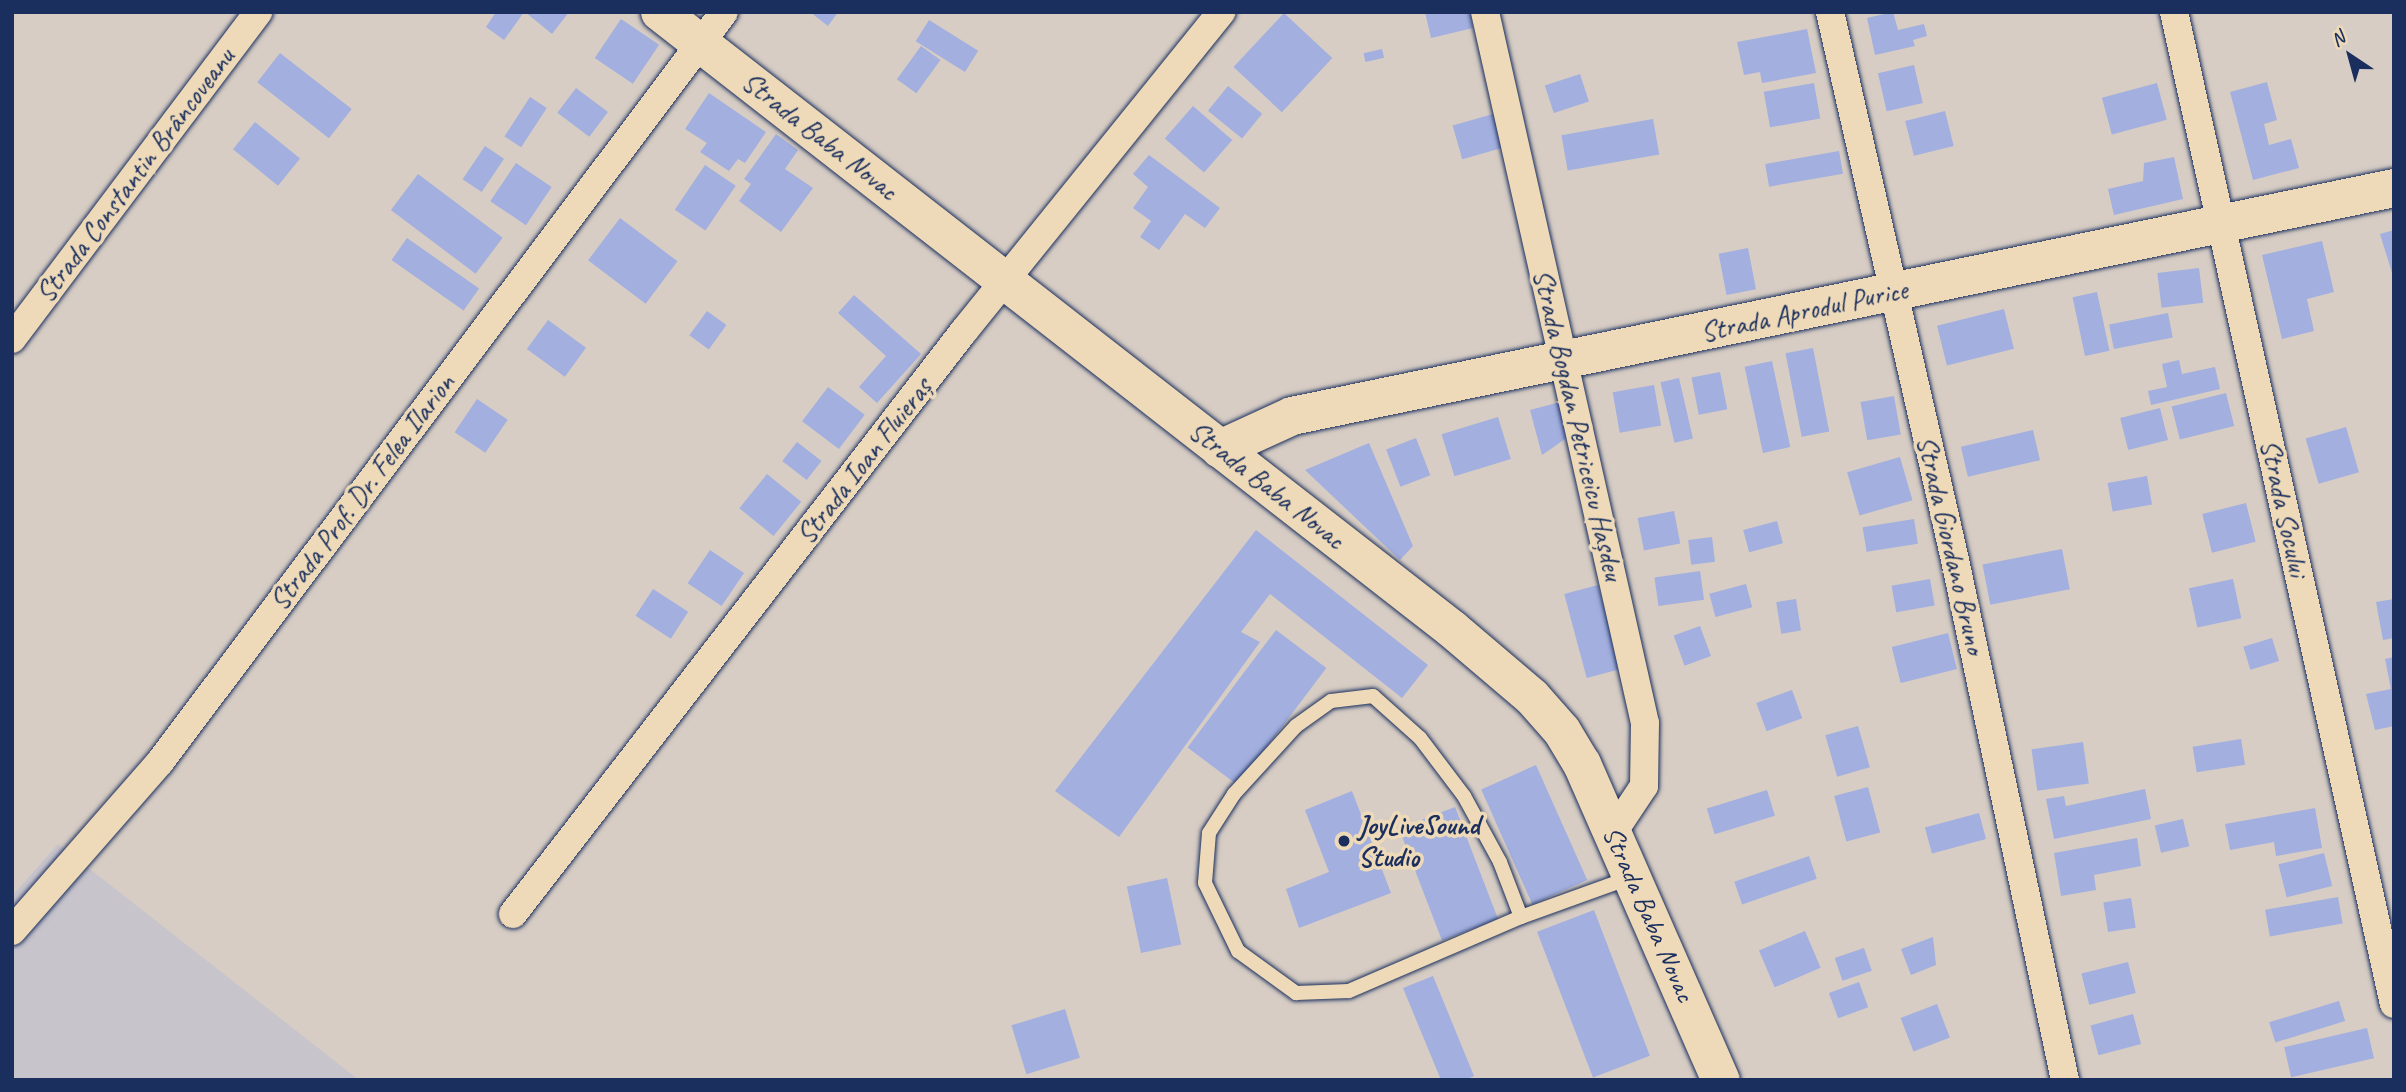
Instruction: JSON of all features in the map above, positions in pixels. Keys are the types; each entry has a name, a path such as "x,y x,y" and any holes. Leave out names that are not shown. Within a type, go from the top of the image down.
{"street":[{"name":"Strada Constantin Brâncoveanu","path":"12,339 258,12"},
{"name":"Strada Baba Novac","path":"660,12 1480,651 1532,697 1562,731 1582,764 1614,831 1721,1080"},
{"name":"Strada Prof. Dr. Felea Ilarion","path":"12,931 160,762 724,12"},
{"name":"Strada Ioan Fluieraș","path":"513,914 1006,279 1221,12"},
{"name":"Strada Bogdan Petriceicu Hașdeu","path":"1485,12 1646,723 1644,786 1614,831"},
{"name":"Strada Giordano Bruno","path":"1830,12 1894,292 2065,1080"},
{"name":"Strada Socului","path":"2174,12 2394,1004"},
{"name":"Strada Aprodul Purice","path":"1220,449 1292,416 2394,188"}],"lane":[{"path":"1521,917 1500,862 1464,796 1420,738 1373,696 1331,701 1296,726 1234,794 1209,833 1205,883 1238,951 1296,993 1349,991 1521,917 1633,877"}],"shaded area":[{"path":"58,844 359,1080 12,1080 12,896"}],"building":[{"path":"496,12 524,12 504,40 486,27"},
{"path":"525,12 569,12 552,34"},
{"path":"810,12 838,12 828,26"},
{"path":"1425,12 1470,12 1473,28 1431,38"},
{"path":"1893,12 1898,30 1924,24 1927,36 1913,40 1915,46 1875,55 1867,18"},
{"path":"1284,13 1332,58 1282,112 1234,67"},
{"path":"621,19 659,45 633,84 595,58"},
{"path":"929,20 978,51 965,72 916,41"},
{"path":"1807,29 1816,73 1762,83 1760,72 1744,75 1737,42"},
{"path":"921,46 940,60 916,93 897,79"},
{"path":"1382,49 1384,58 1366,62 1363,53"},
{"path":"280,53 352,109 329,138 257,82"},
{"path":"1914,65 1923,103 1887,111 1878,73"},
{"path":"1580,74 1589,102 1554,113 1545,85"},
{"path":"2267,82 2277,120 2264,124 2269,145 2291,139 2299,168 2253,180 2230,92"},
{"path":"1814,83 1820,118 1770,127 1764,92"},
{"path":"2157,83 2167,120 2112,134 2102,98"},
{"path":"1228,86 1262,114 1242,139 1208,111"},
{"path":"576,88 608,112 589,137 557,113"},
{"path":"709,93 766,132 745,163 738,159 729,171 700,152 707,143 685,129"},
{"path":"530,97 547,108 521,147 504,136"},
{"path":"1193,106 1232,140 1204,173 1165,138"},
{"path":"1945,111 1954,146 1914,156 1905,121"},
{"path":"1493,114 1503,148 1462,159 1453,126"},
{"path":"1653,119 1659,154 1568,171 1561,135"},
{"path":"255,122 300,159 278,186 233,149"},
{"path":"776,134 798,150 785,169 813,188 781,232 739,201 751,184 744,179"},
{"path":"485,146 504,159 482,192 463,179"},
{"path":"1839,151 1843,174 1769,187 1765,164"},
{"path":"1149,155 1220,208 1205,228 1185,214 1159,250 1140,237 1151,221 1133,208 1148,187 1133,174"},
{"path":"2174,157 2183,199 2114,215 2108,189 2143,181 2144,163"},
{"path":"516,163 552,187 526,225 490,201"},
{"path":"705,165 736,186 705,230 675,210"},
{"path":"418,174 503,238 476,274 391,210"},
{"path":"620,218 678,261 646,304 588,260"},
{"path":"2394,230 2394,276 2393,276 2380,234"},
{"path":"407,238 479,288 464,311 392,260"},
{"path":"2322,241 2334,292 2307,299 2314,331 2282,339 2262,255"},
{"path":"1748,248 1756,289 1727,295 1719,254"},
{"path":"2199,268 2203,303 2162,308 2157,273"},
{"path":"2097,292 2109,351 2085,356 2073,297"},
{"path":"854,295 921,354 877,403 859,387 886,356 838,313"},
{"path":"2004,309 2014,349 1947,365 1937,326"},
{"path":"707,311 726,325 709,349 689,335"},
{"path":"2168,313 2173,338 2114,349 2109,324"},
{"path":"548,320 586,348 565,377 527,349"},
{"path":"1813,348 1829,431 1802,437 1786,353"},
{"path":"2179,360 2182,374 2215,367 2220,389 2151,405 2148,391 2167,387 2162,364"},
{"path":"1772,361 1790,447 1763,453 1745,367"},
{"path":"1720,372 1727,409 1699,415 1692,378"},
{"path":"1679,378 1693,438 1674,443 1660,382"},
{"path":"1654,385 1661,425 1620,433 1613,392"},
{"path":"828,387 865,415 839,449 802,421"},
{"path":"2226,393 2234,426 2180,440 2172,407"},
{"path":"1894,396 1901,434 1867,440 1861,402"},
{"path":"477,399 508,420 485,453 455,432"},
{"path":"1560,402 1568,437 1542,455 1530,410"},
{"path":"2160,408 2168,440 2128,450 2120,418"},
{"path":"1498,417 1511,459 1454,476 1442,434"},
{"path":"2346,427 2359,472 2319,484 2306,439"},
{"path":"2033,430 2040,460 1968,477 1961,447"},
{"path":"1416,438 1430,475 1400,487 1386,449"},
{"path":"797,442 821,461 807,480 782,461"},
{"path":"1369,443 1413,546 1400,560 1305,470"},
{"path":"1900,457 1912,500 1860,515 1847,472"},
{"path":"767,474 801,502 774,536 739,508"},
{"path":"2147,476 2152,505 2113,512 2108,483"},
{"path":"2246,503 2256,542 2212,553 2202,514"},
{"path":"1674,511 1680,543 1644,550 1638,518"},
{"path":"1914,519 1918,544 1867,552 1863,527"},
{"path":"1777,521 1783,543 1749,552 1743,530"},
{"path":"1256,530 1428,665 1402,698 1270,594 1241,632 1260,642 1119,837 1055,791"},
{"path":"1712,537 1715,562 1691,565 1688,540"},
{"path":"2062,549 2070,589 1990,605 1982,564"},
{"path":"710,550 744,573 722,606 688,583"},
{"path":"1700,571 1704,600 1658,606 1654,577"},
{"path":"1930,579 1935,606 1896,612 1892,586"},
{"path":"2233,579 2241,618 2197,627 2189,588"},
{"path":"1746,584 1752,607 1716,617 1709,594"},
{"path":"1598,585 1621,669 1587,678 1564,594"},
{"path":"653,589 688,612 671,639 636,616"},
{"path":"1796,599 1801,631 1781,634 1776,602"},
{"path":"2394,599 2394,638 2383,640 2376,602"},
{"path":"1700,626 1711,656 1685,666 1674,636"},
{"path":"1276,630 1326,668 1238,785 1188,747"},
{"path":"1948,633 1957,669 1901,683 1892,647"},
{"path":"2272,638 2279,661 2250,670 2243,647"},
{"path":"2394,657 2394,726 2375,730 2366,694 2391,689 2385,659"},
{"path":"1792,690 1802,718 1767,731 1756,703"},
{"path":"1858,726 1870,767 1837,777 1825,735"},
{"path":"2241,739 2245,765 2197,772 2193,747"},
{"path":"2083,742 2089,784 2037,791 2032,749"},
{"path":"1536,765 1587,880 1532,905 1481,789"},
{"path":"1868,787 1880,832 1846,841 1834,796"},
{"path":"2145,789 2151,819 2054,839 2046,799 2064,796 2066,806"},
{"path":"1767,790 1775,816 1715,834 1707,808"},
{"name":"JoyLiveSound Studio","path":"1352,791 1391,893 1299,928 1286,889 1329,872 1305,810"},
{"path":"1455,807 1498,919 1442,941 1399,829"},
{"path":"2315,808 2322,848 2276,856 2274,842 2230,850 2225,824"},
{"path":"1979,813 1986,839 1932,854 1925,827"},
{"path":"2183,819 2189,846 2161,853 2155,826"},
{"path":"2137,838 2141,866 2094,875 2096,890 2061,896 2054,853"},
{"path":"2324,853 2332,886 2287,897 2278,864"},
{"path":"1809,856 1817,879 1742,904 1734,882"},
{"path":"1167,878 1181,945 1141,953 1127,887"},
{"path":"2338,897 2343,924 2270,936 2265,910"},
{"path":"2131,898 2136,928 2108,932 2103,902"},
{"path":"1594,910 1650,1056 1593,1077 1537,932"},
{"path":"1805,931 1821,968 1775,987 1759,951"},
{"path":"1933,937 1936,965 1911,975 1901,949"},
{"path":"1864,948 1872,971 1843,981 1835,958"},
{"path":"2128,962 2136,993 2089,1005 2081,974"},
{"path":"1433,976 1474,1076 1465,1080 1441,1080 1403,988"},
{"path":"1859,982 1868,1007 1838,1018 1829,993"},
{"path":"2339,1001 2345,1021 2275,1042 2269,1022"},
{"path":"1937,1004 1950,1038 1913,1052 1901,1018"},
{"path":"1065,1009 1080,1058 1026,1074 1011,1025"},
{"path":"2133,1014 2141,1044 2099,1055 2090,1025"},
{"path":"2367,1028 2374,1058 2291,1077 2284,1047"}],"place":[{"name":"JoyLiveSound Studio","path":"1344,841"}]}
